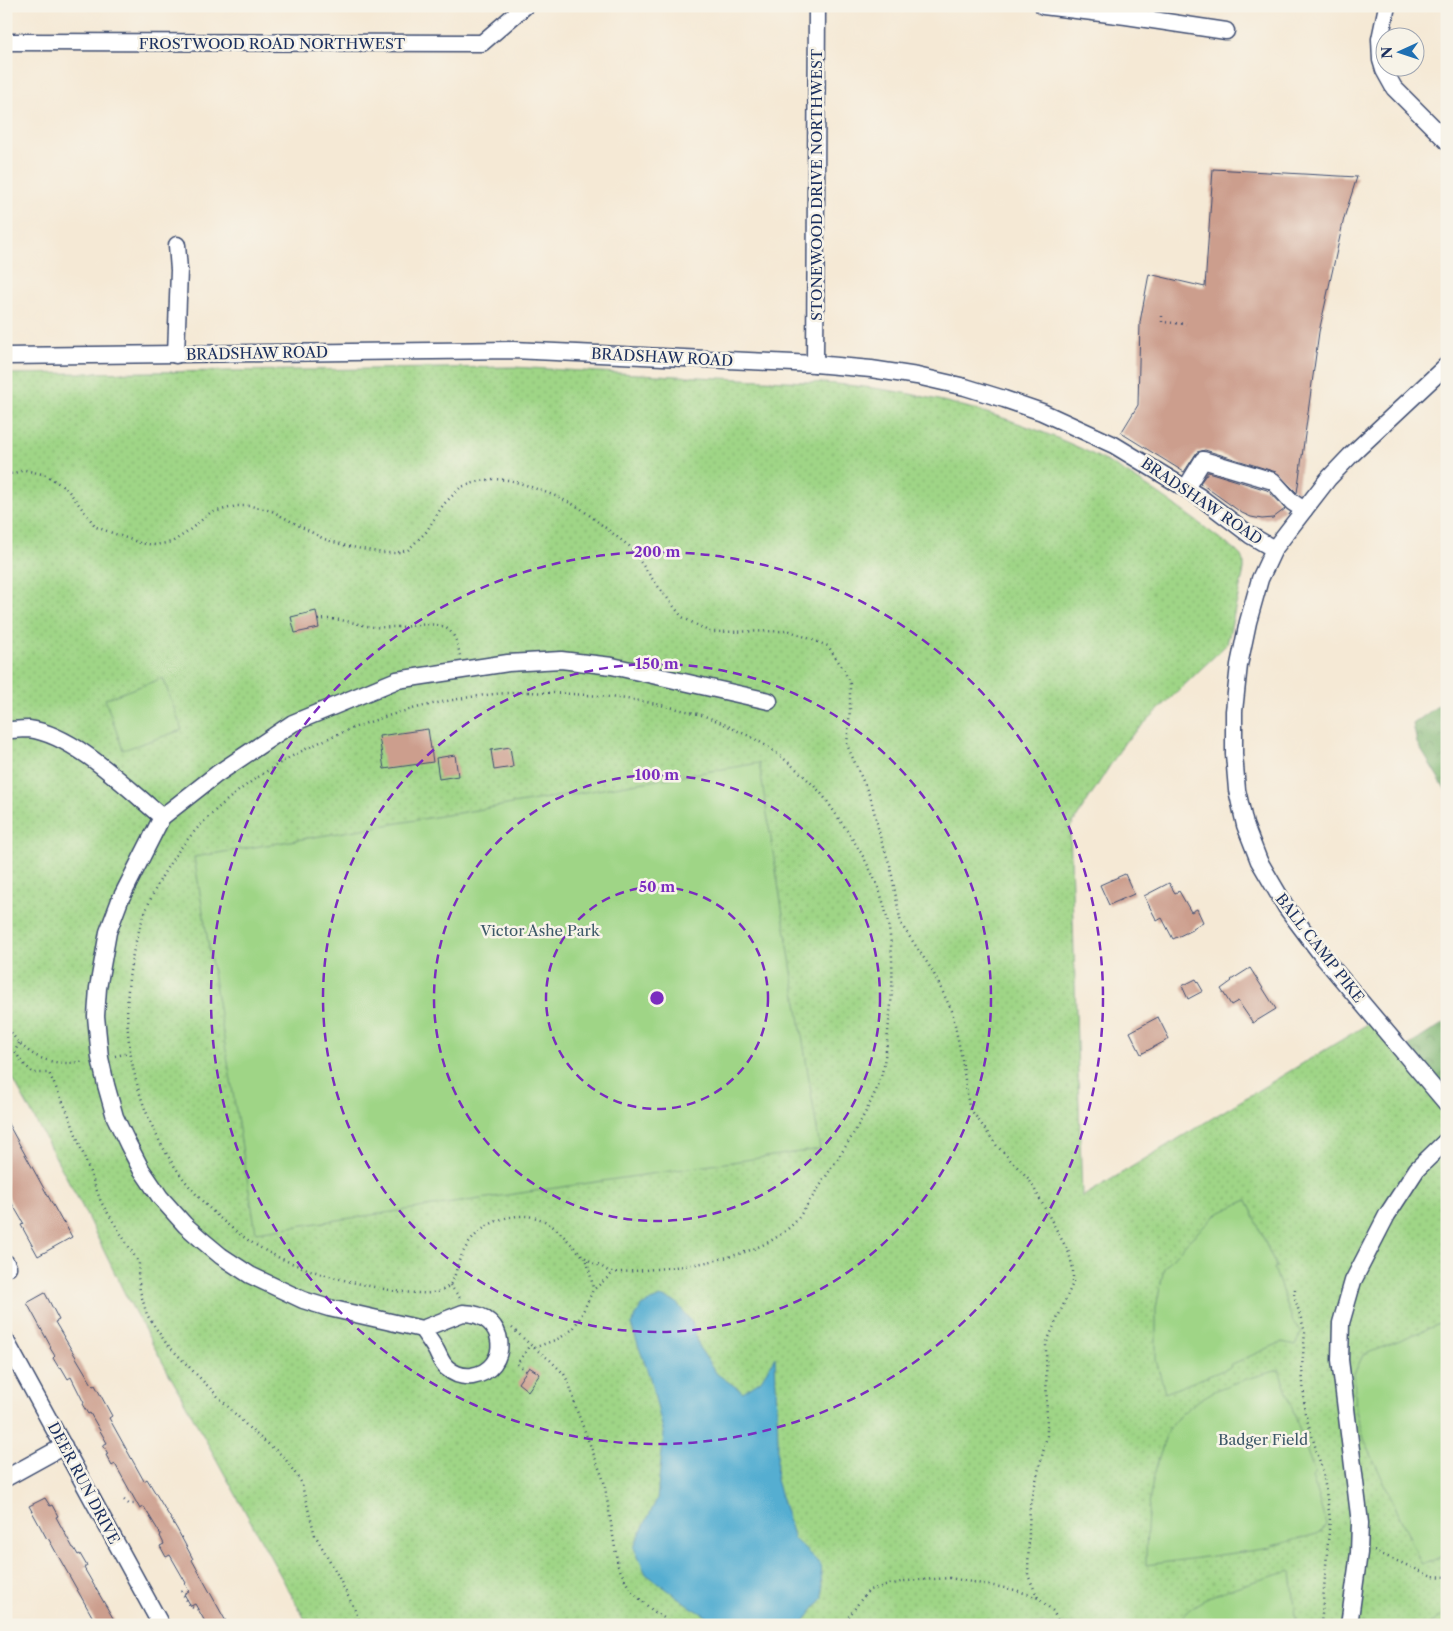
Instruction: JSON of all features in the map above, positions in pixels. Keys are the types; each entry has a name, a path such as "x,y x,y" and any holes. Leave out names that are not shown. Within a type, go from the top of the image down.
{"street":[{"name":"FROSTWOOD ROAD NORTHWEST","path":"6,42 482,43 525,6"},
{"name":"STONEWOOD DRIVE NORTHWEST","path":"815,364 817,6"},
{"path":"1043,6 1226,31"},
{"path":"1387,6 1380,39 1381,60 1384,70 1394,88 1447,141"},
{"path":"176,245 179,270 176,355"},
{"name":"BRADSHAW ROAD","path":"6,356 513,350 815,364 918,376 965,387 1042,412 1114,445 1200,497 1250,535 1274,549"},
{"name":"BALL CAMP PIKE","path":"1447,365 1328,479 1274,549 1260,579 1248,622 1239,665 1234,711 1234,754 1237,790 1245,825 1259,861 1295,921 1447,1104"},
{"path":"1186,488 1203,460 1273,481 1292,502 1304,510"},
{"path":"422,1329 441,1362 457,1374 467,1376 482,1373 494,1363 498,1354 500,1343 492,1323 483,1316 463,1313 422,1329 329,1308 303,1300 250,1275 202,1242 160,1197 141,1169 116,1117 106,1085 100,1058 97,1006 98,988 108,932 120,900 162,818 217,774 293,723 397,680 508,662 561,660 612,666 769,701"},
{"path":"6,730 29,730 63,740 95,762 162,818"},
{"path":"1349,1625 1359,1549 1360,1523 1340,1360 1340,1322 1353,1281 1387,1215 1417,1169 1447,1140"},
{"name":"DEER RUN DRIVE","path":"6,1341 161,1625"},
{"path":"6,1478 64,1446"}],"path":[{"path":"1162,316 1162,322 1186,324"},
{"path":"6,475 25,470 46,475 67,488 96,527 140,543 155,545 172,542 210,513 236,506 251,506 272,511 324,539 382,553 408,550 426,532 443,506 461,487 487,480 509,480 550,494 580,508 630,546 682,617 710,632 790,631 828,646 844,670 850,684 847,744 871,799 881,840 890,865 901,924 932,970 952,1011 969,1107 997,1146 1029,1179 1069,1253 1074,1269 1073,1283 1046,1344 1047,1436 1030,1505 1029,1529 1028,1575 1038,1598"},
{"path":"318,620 331,618 368,626 398,627 432,624 441,626 448,629 454,637 463,670"},
{"path":"499,692 598,695 654,703 704,715 758,741 791,765 821,793 856,842 870,870 884,907 892,953 892,995 888,1034 879,1084 850,1139 796,1222 776,1238 768,1243 729,1257 694,1265 612,1273 586,1259 553,1225 531,1216 510,1217 498,1220 481,1230 469,1242 461,1256 450,1285 441,1291 426,1294 380,1288 334,1277 290,1262 260,1247 226,1223 203,1202 168,1156 154,1132 144,1108 130,1053 126,1010 130,972 141,926 160,881 188,838 207,817 229,798 250,782 291,758 341,733 420,706 499,692"},
{"path":"6,1024 29,1052 48,1061 70,1063 130,1053"},
{"path":"19,1042 15,1051 21,1061 34,1073 49,1073 68,1113 101,1202 139,1263 140,1291 148,1315 166,1343 251,1430 284,1458 301,1482 316,1535 344,1586 361,1625"},
{"path":"586,1259 593,1290"},
{"path":"534,1348 560,1338 573,1329 593,1290 612,1273"},
{"path":"450,1285 462,1300"},
{"path":"1295,1289 1294,1295 1305,1332 1302,1368 1305,1413 1323,1472 1330,1518 1321,1625"},
{"path":"512,1327 564,1374 604,1481 618,1566 630,1590 653,1611 675,1625"},
{"path":"526,1371 517,1364 530,1345"},
{"path":"124,1500 131,1505 138,1504"},
{"path":"1359,1549 1381,1552 1432,1576 1447,1577"},
{"path":"843,1625 869,1590 905,1581 950,1578 1016,1590 1038,1598 1054,1610 1060,1625"},
{"path":"181,1591 191,1608 199,1610"}],"green space":[{"name":"Victor Ashe Park","path":"513,367 840,384 906,393 958,405 1034,429 1103,459 1161,496 1241,556 1244,570 1227,644 1125,742 1070,828 1082,1197 1376,1019 1447,1106 1447,1625 308,1625 126,1296 82,1206 6,1066 6,374"},
{"path":"163,678 182,730 123,750 105,699"},
{"path":"1447,699 1447,792 1417,743 1413,724"},
{"path":"759,763 820,1149 256,1232 194,857"},
{"path":"1447,1021 1447,1092 1408,1046"},
{"path":"1247,1200 1276,1267 1274,1268 1293,1322 1302,1332 1295,1345 1282,1342 1230,1365 1231,1367 1165,1393 1156,1360 1156,1308 1164,1268 1186,1243 1217,1214"},
{"path":"1447,1321 1447,1554 1422,1565 1364,1439 1356,1411 1354,1374 1363,1355"},
{"name":"Badger Field","path":"1279,1370 1315,1474 1312,1477 1326,1524 1322,1531 1272,1546 1271,1548 1146,1565 1151,1489 1158,1459 1169,1429 1186,1410 1213,1392 1241,1381"},
{"path":"1291,1571 1297,1625 1178,1625 1192,1607 1204,1600 1234,1588"},
{"path":"1447,1613 1447,1625 1429,1625"}],"water":[{"path":"660,1297 676,1302 692,1323 700,1349 717,1374 743,1392 761,1380 775,1357 778,1442 776,1480 794,1539 820,1564 823,1598 801,1625 722,1625 691,1607 646,1574 634,1548 657,1499 664,1434 650,1378 631,1325 641,1306"}],"building":[{"path":"1213,169 1357,177 1344,218 1319,332 1297,493 1276,472 1205,450 1197,452 1184,472 1121,433 1138,405 1140,322 1149,274 1205,287"},
{"path":"1208,472 1267,490 1285,509 1273,518 1262,519 1242,513 1200,483"},
{"path":"316,611 319,628 295,633 291,617"},
{"path":"428,729 433,762 384,769 379,736"},
{"path":"510,747 513,767 494,770 491,750"},
{"path":"455,755 458,776 439,779 436,758"},
{"path":"1125,874 1134,894 1109,905 1100,885"},
{"path":"1169,883 1175,893 1179,891 1191,912 1197,909 1203,922 1194,929 1173,939 1162,918 1157,921 1144,896"},
{"path":"1250,968 1276,1009 1253,1023 1238,1001 1231,1005 1221,989"},
{"path":"1196,979 1203,991 1188,999 1182,986"},
{"path":"1158,1017 1169,1039 1141,1054 1130,1032"},
{"path":"6,1120 72,1237 38,1256 21,1225 24,1224 6,1193"},
{"path":"45,1293 59,1320 55,1322 93,1386 95,1385 112,1416 109,1418 144,1481 147,1479 177,1529 228,1625 207,1625 195,1604 191,1606 184,1594 189,1591 186,1583 170,1555 166,1557 160,1546 164,1544 161,1535 144,1507 140,1509 115,1464 112,1466 103,1445 107,1443 90,1413 88,1414 82,1404 84,1403 71,1377 68,1379 53,1358 55,1356 51,1347 27,1303"},
{"path":"529,1367 540,1374 528,1391 518,1383"},
{"path":"45,1498 50,1506 52,1505 58,1516 56,1517 73,1548 78,1555 80,1554 87,1566 84,1568 117,1625 97,1625 47,1539 29,1506"}]}
